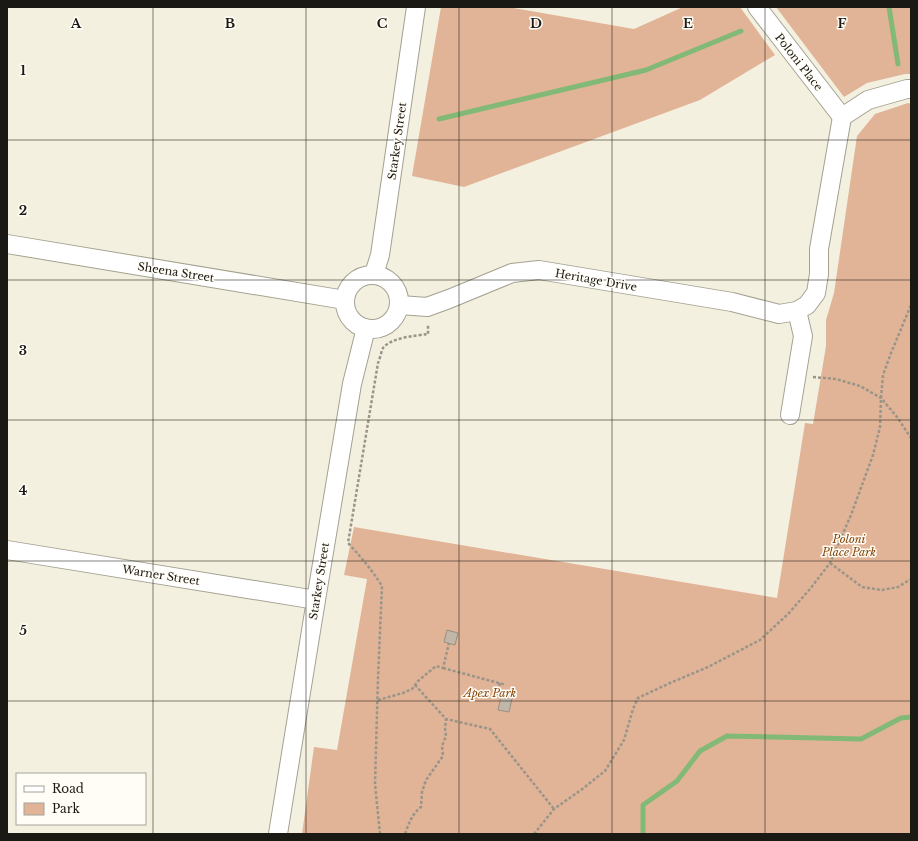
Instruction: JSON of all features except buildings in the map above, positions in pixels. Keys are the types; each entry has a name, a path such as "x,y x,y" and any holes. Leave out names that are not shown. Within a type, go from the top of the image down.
{"street":[{"name":"Starkey Street","path":"374,274 380,255 416,7"},
{"name":"Poloni Place","path":"757,7 842,117"},
{"path":"790,415 803,336 797,311 806,305 816,293 819,274 819,249 842,117 868,100 911,88"},
{"name":"Sheena Street","path":"7,244 345,300"},
{"name":"Heritage Drive","path":"400,304 427,307 512,273 539,270 732,302 779,314 797,311"},
{"path":"374,274 383,276 393,284 399,296 400,304 397,314 392,321 375,329 366,328 357,324 350,318 346,310 345,300 346,292 357,278 374,274"},
{"name":"Starkey Street","path":"278,834 352,384 366,328"},
{"name":"Warner Street","path":"7,550 316,600"}],"path":[{"path":"534,834 554,809 605,771 624,740 633,709 638,698 708,667 760,640 788,614 830,563 851,515 873,455 880,427 883,376 911,305"},
{"path":"380,834 375,784 382,586 375,574 348,543 378,363 383,349 389,343 398,339 428,334 427,307"},
{"path":"796,375 836,379 860,386 881,398 897,417 911,438"},
{"path":"830,563 862,587 882,590 898,588 911,579"},
{"path":"443,668 449,644"},
{"path":"378,700 412,689 418,681 436,666 506,685"},
{"path":"500,683 497,693 502,694"},
{"path":"415,685 446,719 490,729 554,809"},
{"path":"405,834 414,812 421,806 422,792 426,780 443,756 442,746 446,736 446,719"}],"green space":[{"path":"441,7 508,7 634,29 683,7 740,7 775,55 700,100 464,187 412,176"},
{"path":"776,7 911,7 911,74 905,74 867,83 844,97"},
{"name":"Apex Park","path":"908,103 911,104 911,834 302,834 314,747 337,750 367,579 344,575 354,527 777,598 805,423 813,424 826,346 826,320 834,293 857,136 875,114"}],"waterway":[{"path":"889,7 898,64"},
{"path":"439,119 646,70 741,31"},
{"path":"643,834 643,805 677,781 700,751 727,736 861,739 901,718 911,717"}],"park label":[{"name":"Poloni Place Park","path":"849,545"}]}
